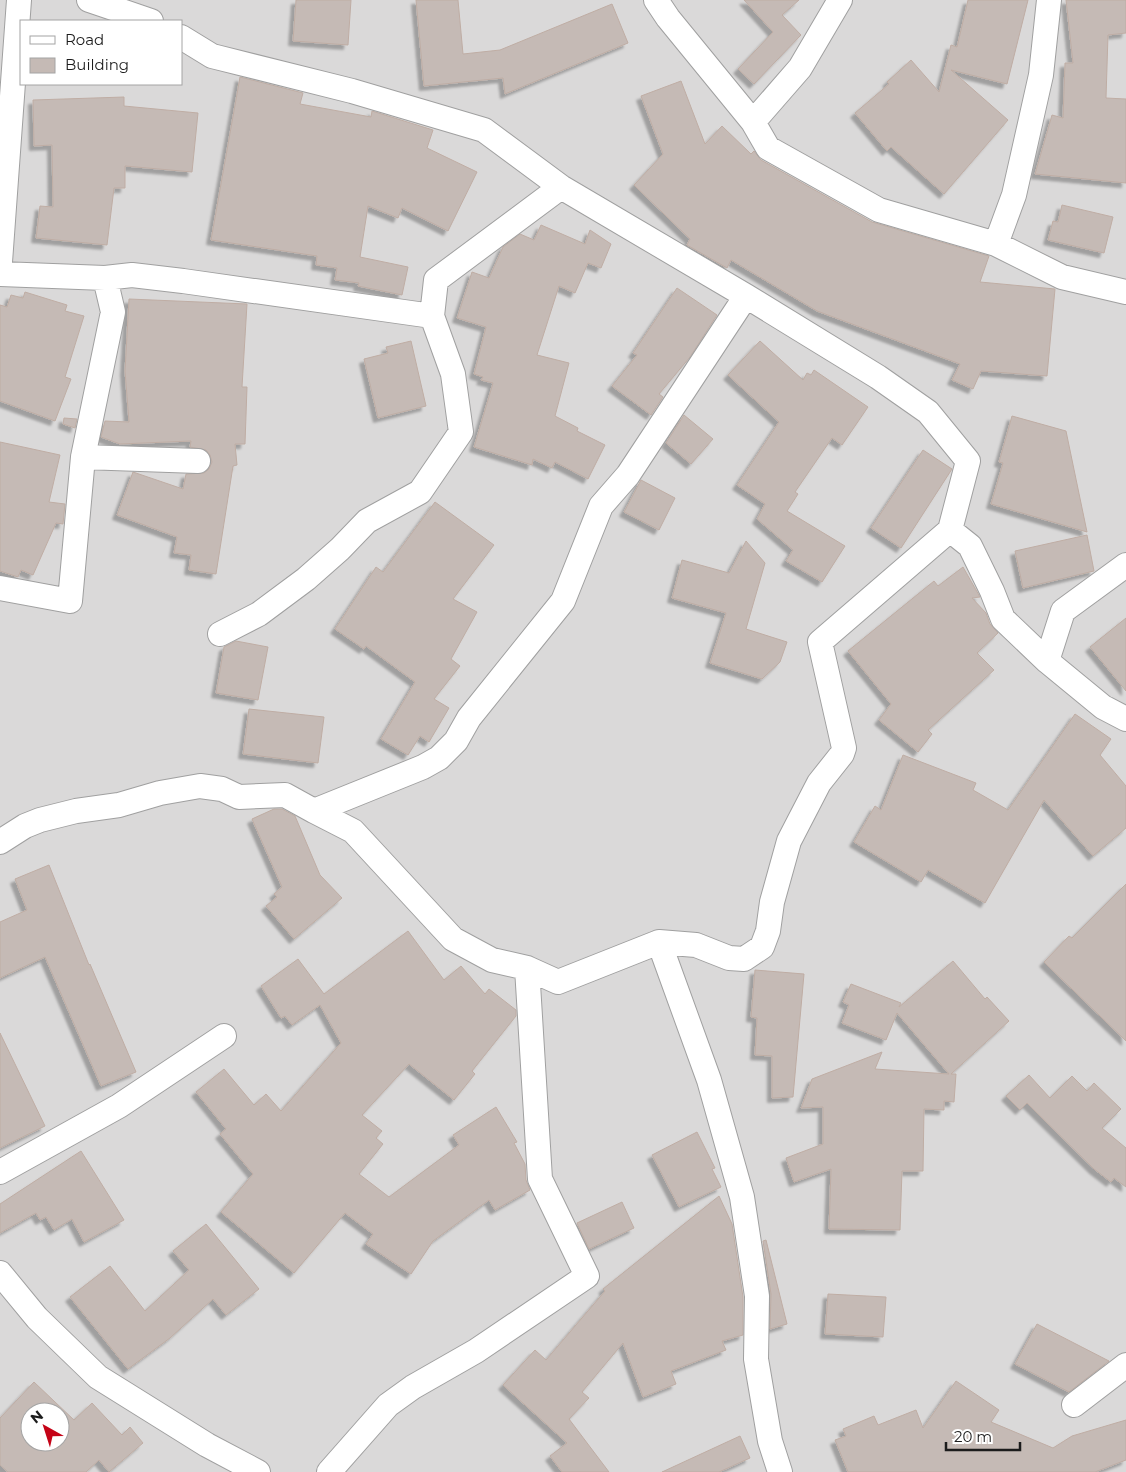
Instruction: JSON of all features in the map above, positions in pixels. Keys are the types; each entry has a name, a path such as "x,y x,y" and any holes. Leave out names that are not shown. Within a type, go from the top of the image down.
{"street":[{"path":"0,262 19,0"},
{"path":"89,0 148,20"},
{"path":"656,0 668,18 753,122 768,148 879,210 996,244 1062,277 1126,292"},
{"path":"753,122 800,68 840,0"},
{"path":"996,244 1014,195 1041,75 1049,0"},
{"path":"0,842 24,826 40,820 76,811 118,805 160,793 200,786 222,789 239,797 285,795 353,831 453,939 492,960 527,968 558,982 659,942 696,945 729,958 744,959 762,947 768,931 772,902 789,841 819,783 842,754 844,748 820,642 950,530 968,461 928,412 878,377 746,296 561,187 484,130 352,91 212,56 182,38"},
{"path":"220,634 259,614 306,579 340,549 367,521 420,492 461,432 453,374 432,316 436,280 561,187"},
{"path":"0,274 105,278 132,275 432,316"},
{"path":"0,588 70,601 83,457 113,312 105,278"},
{"path":"314,811 423,767 439,758 456,741 469,718 562,601 601,506 628,475 746,296"},
{"path":"83,457 198,461"},
{"path":"950,530 970,546 1003,619 1047,661 1104,706 1126,719"},
{"path":"1047,661 1063,611 1126,565"},
{"path":"353,831 368,789"},
{"path":"659,942 709,1080 742,1197 757,1296 756,1359 770,1441 780,1472"},
{"path":"329,1472 388,1404 413,1386 476,1351 587,1276 540,1179 527,968"},
{"path":"0,1172 119,1106 224,1036"},
{"path":"0,1273 37,1318 98,1377 207,1445 258,1472"},
{"path":"1074,1405 1126,1365"}],"shaded area":[{"path":"0,0 1126,0 1126,1472 0,1472"}],"building":[{"path":"296,0 351,0 348,45 293,41"},
{"path":"416,0 458,0 463,54 500,50 612,4 628,43 505,94 503,78 424,86"},
{"path":"744,0 799,0 782,15 801,35 754,84 738,69 773,32"},
{"path":"968,0 1028,0 1007,84 951,70 1008,120 944,194 891,147 887,151 855,113 889,84 887,82 911,60 939,92 951,45 957,47"},
{"path":"1066,0 1126,0 1126,33 1108,35 1106,98 1126,99 1126,183 1035,174 1052,115 1063,118 1065,63 1073,63"},
{"path":"240,77 303,93 300,104 371,117 372,111 433,130 427,148 477,172 448,231 402,208 398,218 368,206 360,257 408,267 402,295 358,286 359,283 335,280 337,268 316,265 317,256 211,240"},
{"path":"681,81 705,144 722,126 751,154 754,151 761,160 872,222 989,256 980,282 1055,289 1047,376 981,371 973,389 952,380 960,364 817,311 731,260 727,268 687,245 690,239 634,185 663,154 641,96"},
{"path":"124,97 124,106 198,113 192,172 125,166 125,188 114,188 107,245 36,238 40,206 53,207 52,145 34,146 33,100"},
{"path":"1062,205 1113,217 1104,253 1048,240 1053,221 1058,222"},
{"path":"541,225 585,244 590,230 611,244 601,268 588,263 575,293 559,286 537,355 569,363 555,416 578,428 577,431 605,445 588,479 555,462 552,468 533,459 532,465 474,447 493,383 481,380 483,377 474,374 486,327 457,318 472,272 489,278 503,247 520,234 534,240"},
{"path":"677,288 717,315 690,357 659,394 663,397 651,415 612,386 637,355 633,353"},
{"path":"25,292 67,305 65,311 84,316 65,377 71,379 55,421 0,401 0,305 7,307 11,295 23,298"},
{"path":"129,299 247,304 242,387 247,387 245,444 235,444 237,465 233,466 216,574 189,570 191,555 174,553 177,537 117,515 133,472 183,489 186,474 204,473 209,469 212,462 206,450 190,447 191,441 120,444 101,437 105,421 129,422 125,371"},
{"path":"411,341 426,406 378,418 364,359 388,353 386,347"},
{"path":"760,341 803,380 807,373 811,375 814,370 868,407 842,445 832,438 795,492 798,494 787,511 845,546 822,582 786,561 793,550 757,519 765,504 737,485 779,422 728,375"},
{"path":"684,415 713,439 691,464 666,443"},
{"path":"1012,416 1066,431 1087,532 991,504 1003,463 999,462"},
{"path":"64,418 77,419 75,428 63,424"},
{"path":"0,442 60,455 49,502 65,504 63,524 56,523 33,575 21,570 18,577 0,571"},
{"path":"923,450 952,469 901,548 871,528"},
{"path":"641,480 675,498 659,530 624,512"},
{"path":"435,502 494,545 453,599 477,612 451,659 460,666 434,699 449,708 429,742 420,736 408,755 381,739 415,682 366,646 364,649 335,629 376,567 383,572"},
{"path":"1087,535 1094,571 1023,588 1015,551"},
{"path":"746,541 765,563 746,629 787,642 780,662 762,679 710,663 726,613 672,598 682,560 729,573"},
{"path":"963,567 980,597 972,598 986,613 990,624 998,633 977,653 994,670 928,730 932,734 918,752 879,720 891,704 848,651 934,581 938,586"},
{"path":"1126,618 1126,691 1090,647"},
{"path":"236,641 268,647 258,700 216,693 224,647"},
{"path":"249,709 324,717 318,763 243,754"},
{"path":"1075,714 1111,739 1100,755 1126,786 1126,828 1093,856 1044,800 985,903 928,870 921,882 854,842 875,806 881,810 903,755 976,783 973,790 1008,810"},
{"path":"274,809 282,809 295,816 320,875 342,898 294,939 266,906 277,897 274,894 282,887 252,819"},
{"path":"49,865 89,965 136,1072 101,1086 45,957 0,978 0,922 27,910 15,879"},
{"path":"1126,884 1126,1041 1044,962 1069,936 1072,938"},
{"path":"408,931 444,980 461,966 485,994 489,989 516,1010 516,1016 472,1071 475,1074 454,1100 409,1064 362,1115 382,1131 376,1138 383,1144 359,1174 389,1197 459,1145 453,1135 496,1107 517,1142 514,1143 525,1164 526,1180 530,1190 495,1210 489,1200 433,1241 411,1274 366,1244 373,1234 345,1213 294,1273 221,1212 253,1174 220,1134 226,1129 196,1092 224,1069 254,1105 266,1094 281,1111 341,1043 320,1005 292,1025 285,1016 281,1018 261,986 298,959 324,994"},
{"path":"953,961 985,999 987,997 1009,1021 951,1074 956,1074 954,1102 944,1101 944,1110 924,1109 923,1171 902,1171 900,1230 829,1229 831,1169 794,1182 786,1158 823,1144 823,1107 801,1108 812,1079 882,1052 875,1069 949,1074 897,1013 886,1040 842,1023 849,1005 843,1002 851,984 901,1003 899,1007"},
{"path":"755,970 804,974 793,1097 772,1098 772,1056 755,1055 757,1018 751,1017"},
{"path":"0,1033 45,1126 0,1148"},
{"path":"1029,1075 1050,1098 1072,1076 1087,1091 1094,1083 1121,1109 1102,1128 1126,1148 1126,1187 1114,1178 1111,1182 1094,1169 1027,1103 1020,1110 1006,1096"},
{"path":"697,1132 715,1168 712,1169 721,1187 679,1207 652,1155"},
{"path":"81,1151 124,1220 84,1242 72,1219 54,1230 46,1217 40,1220 36,1213 0,1233 0,1204"},
{"path":"719,1196 732,1224 743,1297 743,1335 722,1341 726,1350 671,1371 676,1384 643,1397 623,1343 582,1392 589,1398 569,1419 609,1472 562,1472 550,1456 567,1443 503,1385 535,1350 546,1360 605,1291 603,1289"},
{"path":"622,1202 634,1228 589,1249 577,1223"},
{"path":"206,1224 259,1289 226,1315 213,1299 170,1338 128,1369 70,1297 110,1266 145,1311 189,1270 173,1251"},
{"path":"766,1240 787,1324 770,1329 771,1294 763,1241"},
{"path":"828,1294 886,1297 883,1337 825,1334"},
{"path":"1037,1324 1109,1361 1069,1392 1015,1364"},
{"path":"956,1381 999,1410 991,1422 1053,1448 1072,1436 1126,1420 1126,1460 1095,1472 848,1472 835,1440 846,1436 843,1429 874,1416 878,1425 916,1410 923,1428"},
{"path":"34,1382 55,1402 20,1402 20,1452 70,1452 70,1416 74,1420 92,1403 122,1435 130,1427 143,1443 109,1472 99,1460 86,1472 8,1472 0,1465 0,1418"},
{"path":"740,1436 750,1458 719,1472 662,1472"}]}
